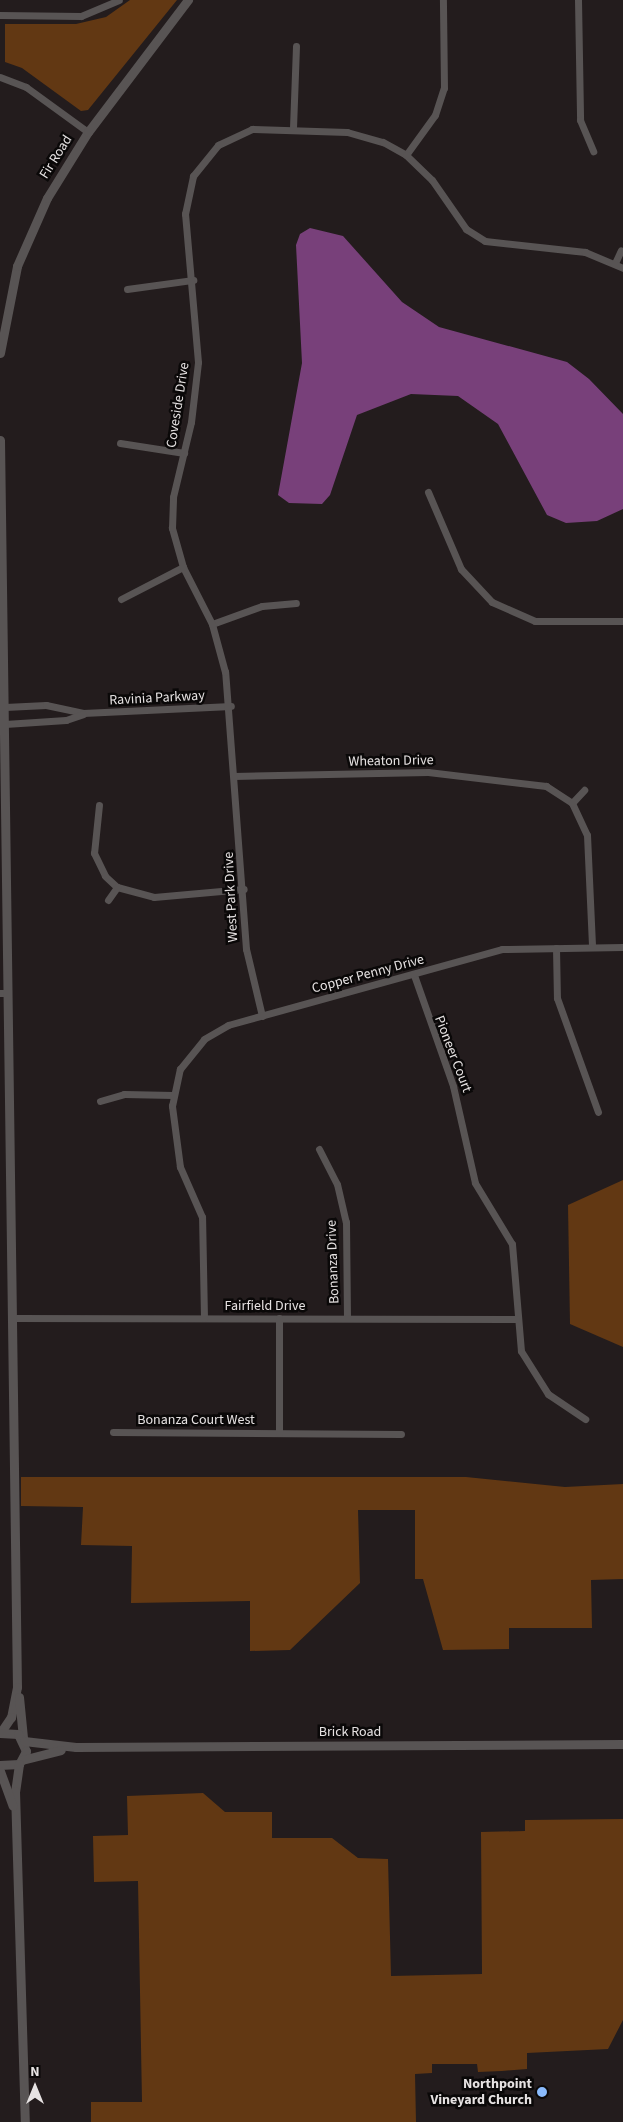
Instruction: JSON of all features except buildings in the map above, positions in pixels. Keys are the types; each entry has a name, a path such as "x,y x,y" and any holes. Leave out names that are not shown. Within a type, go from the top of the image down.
{"street":[{"path":"0,15 81,16 119,0"},
{"name":"Fir Road","path":"0,354 8,301 30,231 88,132 188,0"},
{"path":"406,155 435,114 444,88 443,0"},
{"path":"578,0 580,120 593,151"},
{"path":"293,128 296,46"},
{"path":"0,77 26,87 88,132"},
{"name":"Coveside Drive","path":"234,776 231,706 212,624 183,567 172,514 184,454 198,362 193,280 185,203 200,164 218,145 241,133 293,128 361,135 406,155 432,180 473,235 498,245 585,252 615,263 623,268"},
{"path":"615,263 621,250"},
{"path":"127,289 193,280"},
{"path":"0,440 5,707 4,1010 14,1318 17,1687 23,1740 15,1791 19,1827 25,2122"},
{"path":"120,443 184,454"},
{"path":"428,492 447,539 469,581 506,610 551,623 623,621"},
{"path":"121,599 183,567"},
{"path":"212,624 262,606 296,604"},
{"path":"5,707 46,705 83,713"},
{"name":"Ravinia Parkway","path":"83,713 231,706"},
{"path":"5,724 66,720 83,713"},
{"name":"Wheaton Drive","path":"234,776 440,773 478,782 530,782 559,792 572,803"},
{"name":"West Park Drive","path":"234,776 244,889 248,964 262,1016"},
{"path":"584,790 572,803 583,822 590,850 592,947"},
{"path":"99,805 94,853 105,876 117,887 154,897 244,889"},
{"path":"108,900 117,887"},
{"name":"Copper Penny Drive","path":"173,1095 180,1069 194,1048 215,1031 262,1016 502,949 623,947"},
{"path":"556,948 558,998 598,1112"},
{"name":"Pioneer Court","path":"414,975 453,1086 475,1182 512,1244 516,1319 521,1351 536,1381 562,1407 585,1419"},
{"path":"100,1101 124,1094 173,1095 179,1161 202,1217 204,1318"},
{"name":"Bonanza Drive","path":"319,1149 336,1184 346,1222 347,1318"},
{"name":"Fairfield Drive","path":"14,1318 516,1319"},
{"path":"279,1433 280,1318"},
{"name":"Bonanza Court West","path":"112,1432 401,1434"},
{"path":"1,1732 11,1717 17,1687"},
{"name":"Brick Road","path":"1,1732 13,1732 23,1740 76,1747 623,1744"},
{"name":"Brick Road","path":"0,1765 20,1762 76,1747"},
{"path":"0,1771 19,1827"}],"shaded area":[{"path":"130,0 177,0 88,110 81,111 22,68 5,62 5,24 76,24 106,17"},
{"path":"310,228 343,236 402,302 439,327 567,362 589,379 623,414 623,509 597,521 566,523 547,515 498,424 458,396 411,394 357,415 330,495 322,504 289,503 278,495 302,363 296,245 300,234"},
{"path":"623,1180 623,1347 570,1324 568,1205"},
{"path":"21,1477 466,1477 565,1487 623,1484 623,1579 591,1580 592,1628 509,1628 509,1649 443,1650 423,1579 415,1579 415,1510 358,1510 360,1583 290,1650 250,1651 250,1601 131,1603 132,1546 81,1545 83,1507 21,1506"},
{"path":"203,1793 225,1812 272,1812 272,1838 332,1838 358,1858 388,1859 391,1976 482,1974 481,1832 525,1831 525,1820 623,1819 623,2020 608,2049 527,2053 527,2069 478,2072 477,2064 432,2064 432,2073 415,2074 416,2122 91,2122 91,2102 142,2102 138,1881 94,1882 93,1836 128,1835 127,1796"}],"place":[{"name":"Northpoint Vineyard Church","path":"542,2092"}]}
